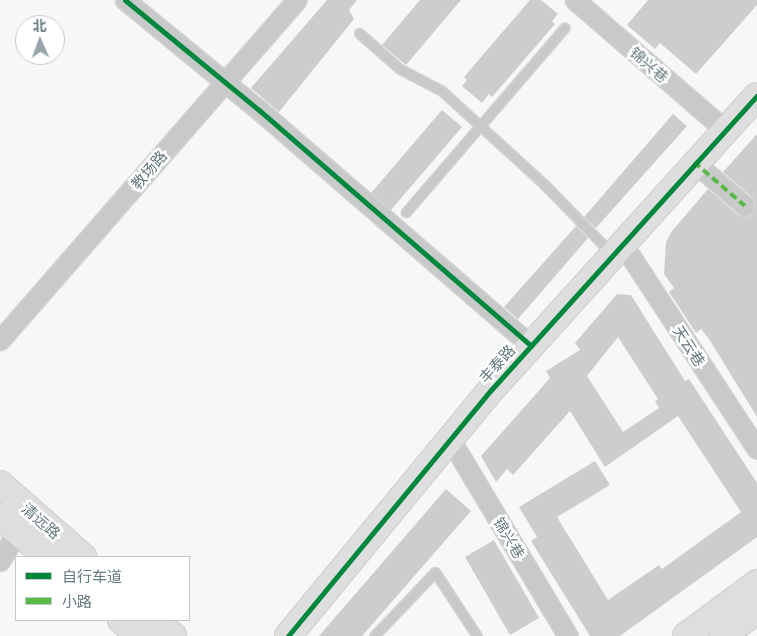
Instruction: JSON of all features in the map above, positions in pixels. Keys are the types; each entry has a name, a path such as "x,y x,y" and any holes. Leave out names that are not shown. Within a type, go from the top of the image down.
{"street":[{"path":"125,0 225,83 531,346"},
{"name":"教场路","path":"0,340 298,0"},
{"name":"锦兴巷","path":"574,0 724,129"},
{"name":"丰泰路","path":"288,636 450,439 694,162 757,96"},
{"path":"694,162 745,206"},
{"name":"天云巷","path":"617,249 757,449"},
{"name":"锦兴巷","path":"450,439 568,636"},
{"name":"清远路","path":"0,484 82,556"},
{"path":"0,561 8,524"},
{"name":"清远路","path":"8,524 47,556"},
{"path":"686,636 757,583"},
{"path":"723,636 757,610"},
{"path":"122,621 140,636"},
{"path":"155,621 172,636"}],"lane":[{"path":"406,212 564,28"},
{"path":"359,33 400,69 442,91 617,249"},
{"path":"374,636 435,572 477,636"}],"building":[{"path":"327,0 357,0 349,10 354,19 279,112 251,88"},
{"path":"420,0 461,0 406,65 382,45"},
{"path":"530,0 541,0 558,14 552,21 555,24 492,97 489,94 482,103 462,86 467,80 464,77"},
{"path":"648,0 757,0 757,5 696,74 660,43 655,49 627,25"},
{"path":"442,110 462,127 391,210 371,193"},
{"path":"673,114 687,126 596,228 584,217"},
{"path":"757,134 757,417 709,339 701,329 696,333 669,292 674,288 664,274 666,242 672,231 708,189 738,215 748,217 754,213 753,198 723,172"},
{"path":"576,226 588,238 518,319 504,307"},
{"path":"617,294 631,295 685,381 689,379 757,483 757,537 620,636 590,636 531,541 537,537 519,507 595,461 610,485 557,517 608,600 659,565 662,569 741,512 678,416 605,467 570,411 513,475 507,469 496,482 481,456 550,378 546,371 580,350 575,343","holes":["618,337 658,399 655,401 659,408 623,432 587,376"]},
{"path":"446,489 471,511 362,636 319,636"},
{"path":"494,540 539,618 510,635 465,557"}],"marked path":[{"path":"694,162 745,206"}],"cycle path":[{"path":"125,0 259,110 531,346"},
{"path":"288,636 491,390 757,96"}]}
